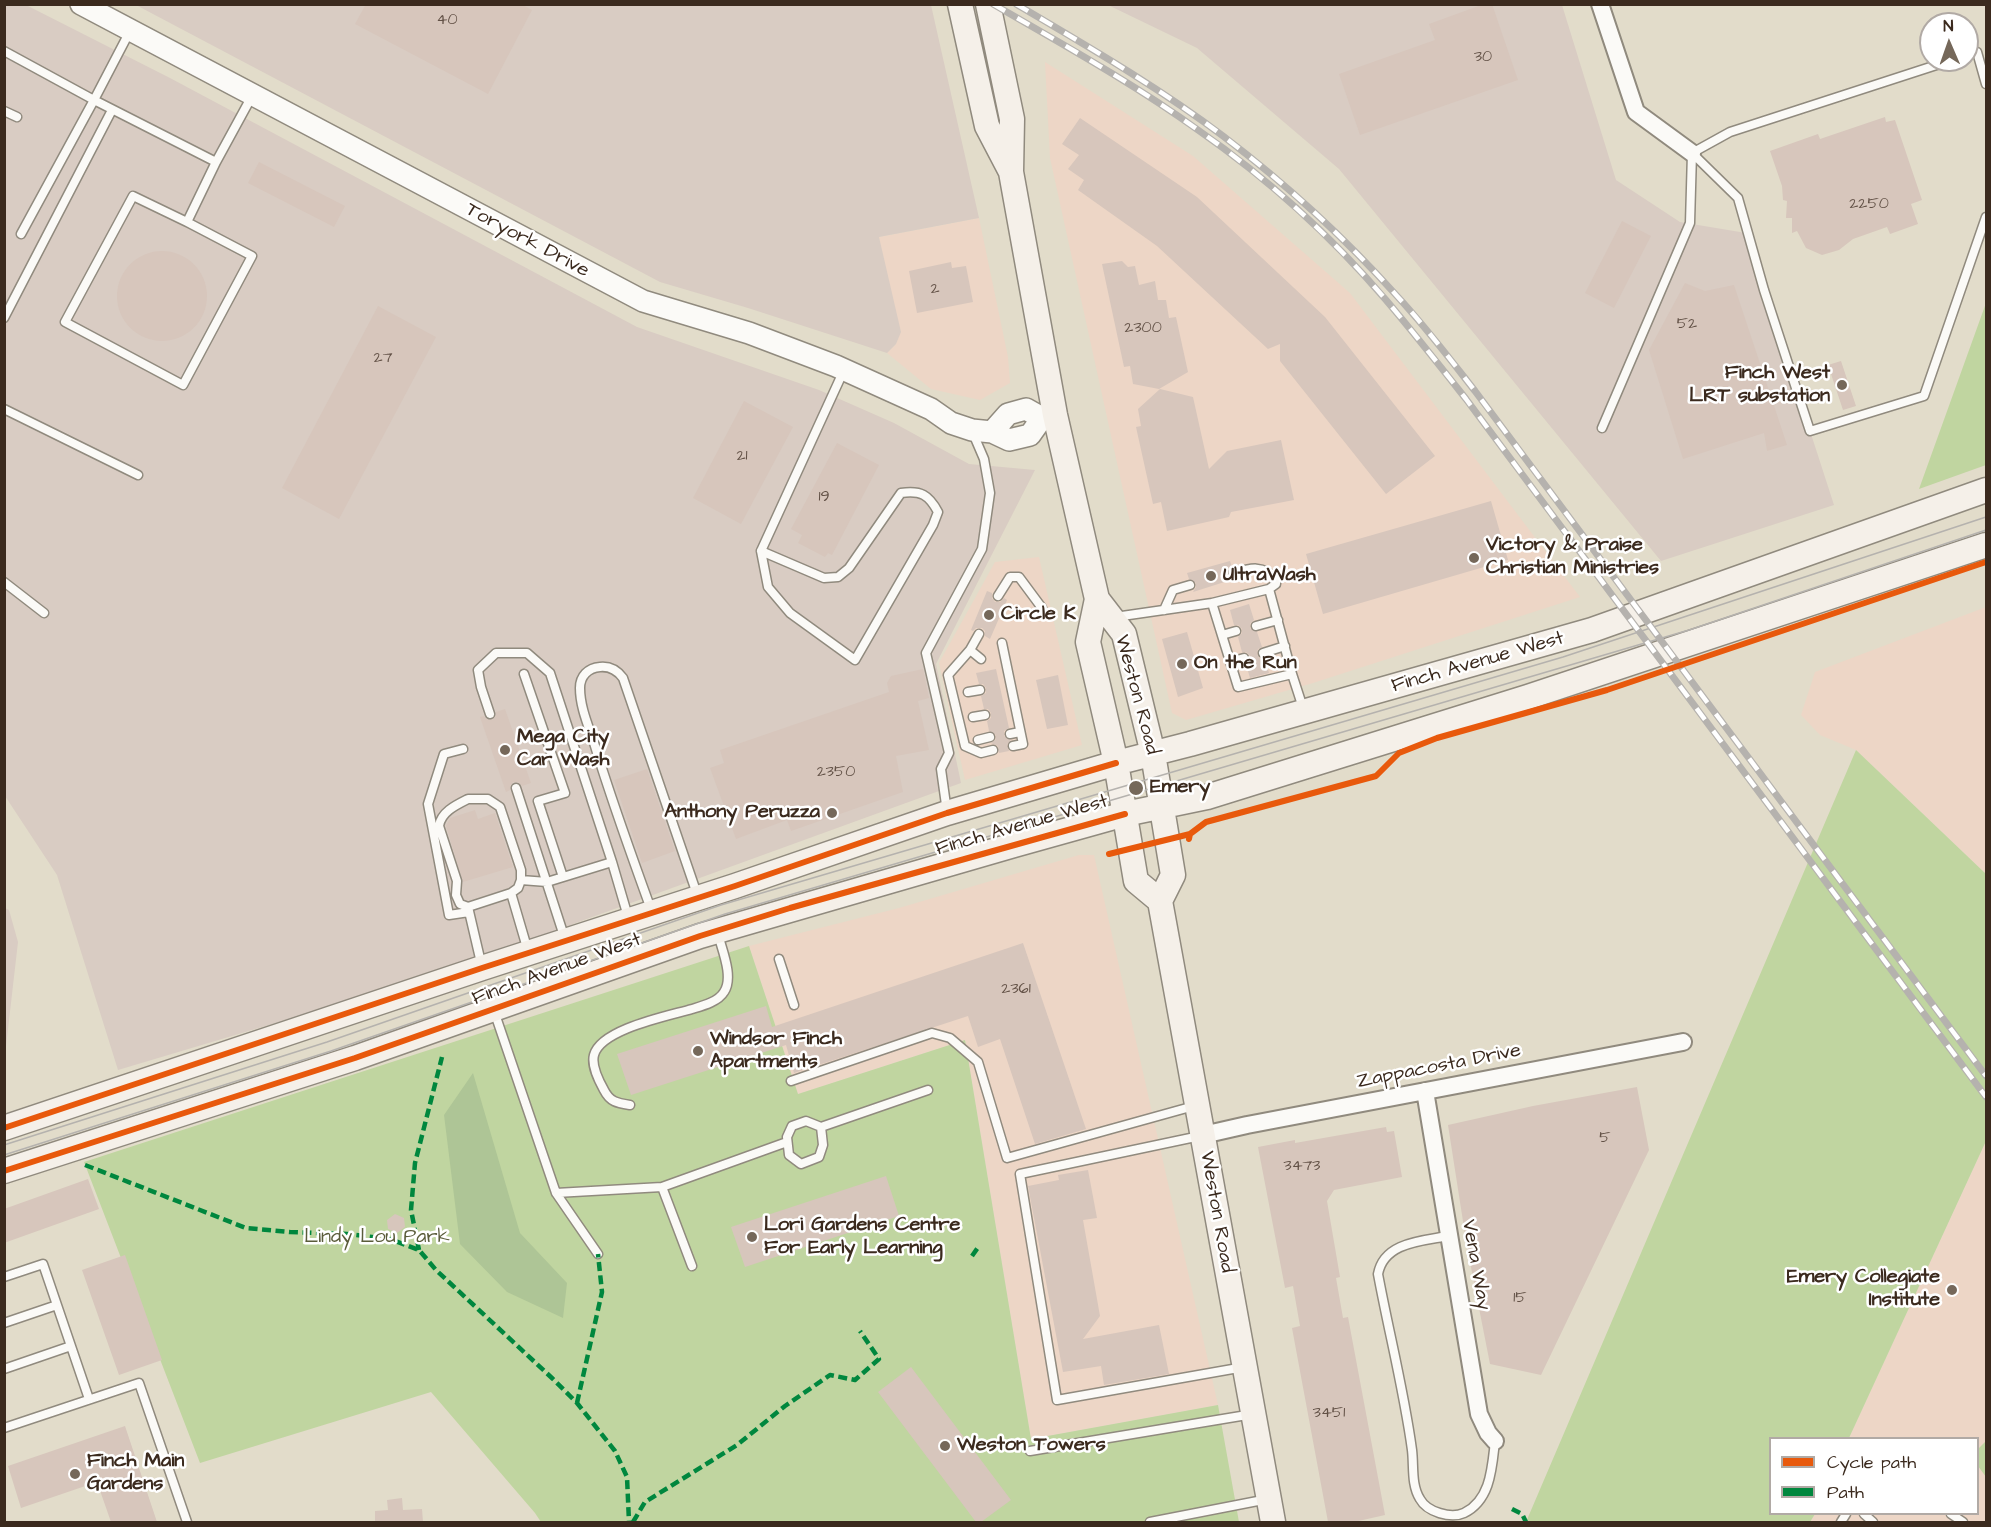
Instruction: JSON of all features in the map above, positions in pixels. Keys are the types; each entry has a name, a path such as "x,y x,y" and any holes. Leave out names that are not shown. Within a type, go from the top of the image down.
{"main road":[{"name":"Weston Road","path":"960,4 987,126 1011,172"},
{"name":"Weston Road","path":"988,4 1012,119 1011,172 1048,416 1105,608 1124,634 1153,754 1173,875 1160,901 1273,1522"},
{"name":"Finch Avenue West","path":"4,1128 947,813 1116,763 1592,630 1986,490"},
{"name":"Finch Avenue West","path":"4,1171 355,1058 717,931 790,908 1125,814 1207,797 1528,697 1986,544"},
{"name":"Weston Road","path":"1105,608 1088,642 1116,763 1136,881 1160,901"}],"street":[{"name":"Toryork Drive","path":"81,4 643,301 749,333 844,370 931,409 951,423 982,431"},
{"path":"1600,4 1636,112 1692,153"},
{"path":"982,431 1008,414 1026,409 1048,416"},
{"name":"Zappacosta Drive","path":"1203,1135 1683,1042"},
{"name":"Vena Way","path":"1425,1091 1479,1414 1488,1433 1496,1441"}],"lane":[{"path":"21,234 130,30"},
{"path":"4,51 112,110 216,162"},
{"path":"1979,59 1986,84"},
{"path":"1692,153 1730,132 1919,71"},
{"path":"187,222 252,95"},
{"path":"4,318 112,110"},
{"path":"4,111 17,117"},
{"path":"1692,153 1738,198 1764,290 1810,431 1924,396 1986,217"},
{"path":"1602,428 1690,223 1692,153"},
{"path":"133,196 187,222 252,256 183,386 65,322 133,196"},
{"path":"761,551 824,578 838,577 849,568 902,494 915,491 932,500 938,512 933,525 855,660 790,614 768,587 761,551 844,370"},
{"path":"4,410 138,475"},
{"path":"947,813 941,769 949,753 926,653 982,549 990,493 982,431"},
{"path":"1105,608 1164,610 1212,603 1269,589 1276,584 1276,580 1264,570 1254,567 1233,573"},
{"path":"998,596 1010,577 1019,577 1042,608"},
{"path":"4,582 44,613"},
{"path":"1164,610 1173,590 1190,585"},
{"path":"1269,589 1304,712"},
{"path":"1212,603 1238,687 1292,674"},
{"path":"1256,626 1278,620"},
{"path":"1222,635 1236,632"},
{"path":"979,634 970,650 948,675 966,746 981,753 993,750"},
{"path":"1002,643 1023,744 1013,746"},
{"path":"1263,653 1285,646"},
{"path":"970,650 981,659"},
{"path":"490,714 478,670 496,654 527,653 550,674 629,920"},
{"path":"1230,662 1244,658"},
{"path":"652,913 604,776 582,703 580,686 582,677 588,670 607,667 619,672 623,678 698,898"},
{"path":"524,674 565,793 538,801 562,877"},
{"path":"1000,685 1010,683"},
{"path":"968,692 980,690"},
{"path":"1005,710 1015,707"},
{"path":"973,717 985,715"},
{"path":"1010,734 1020,732"},
{"path":"978,740 990,737"},
{"path":"463,749 444,754 428,804 449,915 468,909 511,893 518,888 521,870 500,807 488,799 468,799 455,805 440,820 439,826 457,881 456,895 460,904 468,909 482,968"},
{"path":"516,788 548,882 565,941"},
{"path":"521,880 548,882 612,862"},
{"path":"511,893 528,953"},
{"path":"630,1105 608,1099 594,1067 594,1056 599,1047 620,1032 715,1000 724,993 728,981 726,960 717,931"},
{"path":"779,959 794,1005"},
{"path":"494,1011 556,1193 598,1254"},
{"path":"792,1081 932,1033 950,1038 978,1062 1007,1158 1197,1105"},
{"path":"821,1127 823,1145 819,1157 801,1164 789,1155 787,1137 792,1126 806,1121 821,1127 928,1090"},
{"path":"1203,1135 1020,1174 1057,1400 1245,1367"},
{"path":"556,1193 662,1187 788,1142"},
{"path":"662,1187 692,1266"},
{"path":"1448,1236 1396,1249 1382,1262 1378,1275 1412,1450 1414,1484 1420,1501 1428,1508 1450,1515 1461,1514 1474,1507 1480,1501 1487,1486 1496,1441"},
{"path":"4,1277 43,1264 89,1400"},
{"path":"4,1323 57,1305"},
{"path":"4,1369 71,1346"},
{"path":"4,1428 139,1383 187,1522"},
{"path":"1030,1451 1253,1414"},
{"path":"1150,1522 1268,1499"}],"shaded area":[{"path":"5,5 26,5 170,78 637,327 819,390 894,423 969,464 1035,470 936,664 961,783 573,924 530,947 118,1070 57,875 5,796"},
{"path":"136,5 931,5 979,218 879,237 901,332 896,344 887,353 660,282"},
{"path":"1108,5 1562,5 1616,180 1680,222 1746,233 1834,505 1661,561 1339,169 1197,48"},
{"path":"1045,62 1193,156 1350,293 1580,597 1313,683 1186,720 1172,713 1050,158"},
{"path":"979,218 1008,357 1010,383 980,400 931,389 887,353 896,344 879,237"},
{"path":"1039,557 1082,745 965,780 939,663 995,562"},
{"path":"1986,607 1986,874 1856,750 1820,735 1801,715 1815,672"},
{"path":"1079,855 1094,855 1218,1405 1031,1439 965,1040 798,1094 749,946 899,908"},
{"path":"5,908 9,910 18,942 5,1055"},
{"name":"Emery Collegiate Institute","path":"1986,1141 1986,1522 1810,1522 1814,1515 1979,1515 1979,1437 1849,1437"}],"green space":[{"path":"1986,303 1986,465 1919,489"},
{"path":"1856,750 1986,874 1986,1141 1849,1437 1769,1437 1769,1515 1814,1515 1810,1522 1526,1522"},
{"name":"Lindy Lou Park","path":"749,946 798,1094 965,1040 1031,1439 1218,1405 1239,1522 541,1522 431,1392 200,1463 84,1162"},
{"path":"473,1073 520,1233 567,1283 563,1318 507,1292 460,1244 444,1115"},
{"path":"1986,1441 1986,1477 1979,1467 1979,1448"}],"building":[{"path":"366,4 521,4 532,10 488,94 355,24"},
{"path":"1484,4 1492,4 1518,80 1360,135 1339,74 1435,40 1429,24"},
{"path":"1885,117 1886,122 1895,120 1922,200 1911,204 1918,224 1890,234 1887,227 1853,239 1839,250 1822,255 1806,248 1797,231 1792,233 1792,218 1786,218 1787,201 1783,200 1782,186 1770,151 1818,134 1820,139"},
{"path":"1080,118 1197,197 1325,317 1435,456 1386,494 1280,361 1280,344 1268,349 1157,246 1078,190 1084,180 1068,169 1079,155 1062,144"},
{"path":"259,162 345,206 334,227 248,183"},
{"path":"1622,221 1651,236 1614,308 1585,293"},
{"path":"162,251 179,255 194,264 203,279 207,296 203,313 194,328 179,337 162,341 145,337 130,328 121,313 117,296 121,279 130,264 145,255"},
{"path":"1122,261 1128,267 1135,266 1139,285 1155,281 1158,300 1166,300 1169,318 1176,317 1188,372 1159,389 1133,384 1130,366 1124,367 1102,264"},
{"path":"951,262 952,268 966,266 973,302 917,313 909,271"},
{"path":"1685,283 1705,291 1734,285 1787,445 1767,451 1764,433 1683,459 1649,350"},
{"path":"378,306 436,337 339,519 282,488"},
{"name":"Finch West LRT substation","path":"1841,361 1856,406 1843,410 1828,365"},
{"path":"1160,389 1193,397 1209,469 1227,451 1281,440 1294,500 1231,512 1229,517 1167,531 1161,502 1153,504 1136,427 1141,426 1138,409"},
{"path":"744,401 793,427 741,524 693,498"},
{"path":"837,443 879,465 832,555 828,553 825,557 798,543 802,535 791,529"},
{"path":"1491,501 1508,560 1323,614 1306,554"},
{"name":"UltraWash","path":"1230,561 1232,567 1228,569 1227,574 1229,578 1234,579 1193,592 1196,583 1189,579 1187,573"},
{"name":"Circle K","path":"987,591 992,593 995,602 1000,602 1004,598 1007,600 990,639 985,636 982,628 971,630"},
{"path":"1249,604 1254,620 1250,628 1257,632 1262,647 1258,649 1257,654 1259,658 1265,659 1269,673 1250,678 1246,664 1250,656 1242,652 1238,637 1242,629 1234,625 1230,610"},
{"name":"On the Run","path":"1187,632 1203,688 1178,697 1162,639"},
{"path":"923,669 929,698 918,701 929,750 896,756 903,792 791,831 787,820 736,839 710,768 724,763 720,750 889,692 887,683 891,676"},
{"path":"996,669 1009,728 1004,731 1004,736 1011,740 1007,745 1009,751 999,753 998,746 991,743 996,739 996,735 989,731 987,721 991,718 991,713 988,709 984,709 981,696 986,693 986,688 983,684 979,684 976,673"},
{"name":"Circle K","path":"1058,675 1068,725 1047,729 1036,680"},
{"name":"Mega City Car Wash","path":"505,709 531,783 522,786 518,782 513,782 510,790 506,792 480,717 484,716 491,720 495,718 496,712"},
{"path":"647,769 675,851 642,863 614,780"},
{"path":"475,810 478,819 495,813 513,867 463,882 446,826 450,818"},
{"path":"1023,943 1086,1129 1035,1144 1000,1039 978,1047 968,1016 794,1073 786,1045 631,1095 617,1054 766,1006 772,1027"},
{"path":"1637,1087 1649,1150 1541,1375 1490,1364 1467,1247 1448,1125 1533,1106"},
{"path":"1386,1127 1387,1132 1394,1131 1402,1177 1334,1190 1327,1201 1340,1277 1336,1278 1343,1318 1348,1317 1385,1515 1354,1522 1328,1522 1292,1328 1300,1326 1293,1286 1285,1288 1258,1147"},
{"path":"1088,1170 1097,1218 1083,1220 1100,1316 1083,1339 1159,1325 1169,1374 1104,1385 1101,1366 1063,1372 1028,1186 1059,1180 1058,1175"},
{"path":"886,1176 899,1216 745,1267 731,1227"},
{"path":"88,1179 99,1209 4,1243 4,1209"},
{"path":"395,1214 404,1218 405,1227 397,1233 388,1229 387,1220"},
{"path":"125,1255 162,1360 119,1375 82,1270"},
{"name":"Weston Towers","path":"911,1367 1011,1500 981,1522 976,1522 878,1392"},
{"name":"Finch Main Gardens","path":"125,1426 157,1522 111,1522 97,1482 21,1508 8,1466"},
{"path":"402,1498 403,1510 422,1509 423,1522 375,1522 375,1511 388,1510 387,1500"}],"tram line":[{"path":"4,1145 327,1042 721,905 1563,657 1986,517"},
{"path":"4,1155 331,1051 725,914 1689,630 1986,530"}],"railway":[{"path":"993,4 1123,80 1224,149 1298,209 1386,300 1466,399 1986,1097"},
{"path":"1016,4 1148,84 1223,136 1314,212 1357,253 1407,307 1475,391 1986,1076"}],"marked path":[{"path":"419,1250 411,1210 415,1163 442,1057"},
{"path":"85,1165 246,1228 390,1239 419,1250 436,1270 577,1403 615,1451 627,1477 629,1522"},
{"path":"972,1256 979,1246"},
{"path":"577,1403 602,1292 598,1254"},
{"path":"633,1522 645,1502 737,1445 785,1406 830,1375 855,1380 879,1359 860,1331"},
{"path":"1512,1509 1522,1514 1526,1522"}],"cycle path":[{"path":"1189,839 1190,834 1206,822 1376,776 1399,753 1437,738 1607,690 1986,562"},
{"path":"4,1128 735,886 947,813 1116,763"},
{"path":"4,1171 355,1058 700,936 790,908 1125,814"},
{"path":"1109,854 1190,834"}],"place":[{"name":"Finch West LRT substation","path":"1842,385"},
{"name":"Victory & Praise Christian Ministries","path":"1474,558"},
{"name":"UltraWash","path":"1211,576"},
{"name":"Circle K","path":"989,615"},
{"name":"On the Run","path":"1182,664"},
{"name":"Mega City Car Wash","path":"505,750"},
{"name":"Emery","path":"1136,788"},
{"name":"Anthony Peruzza","path":"832,813"},
{"name":"Windsor Finch Apartments","path":"698,1051"},
{"name":"Lori Gardens Centre For Early Learning","path":"752,1237"},
{"name":"Emery Collegiate Institute","path":"1952,1290"},
{"name":"Weston Towers","path":"945,1446"},
{"name":"Finch Main Gardens","path":"75,1474"}]}
